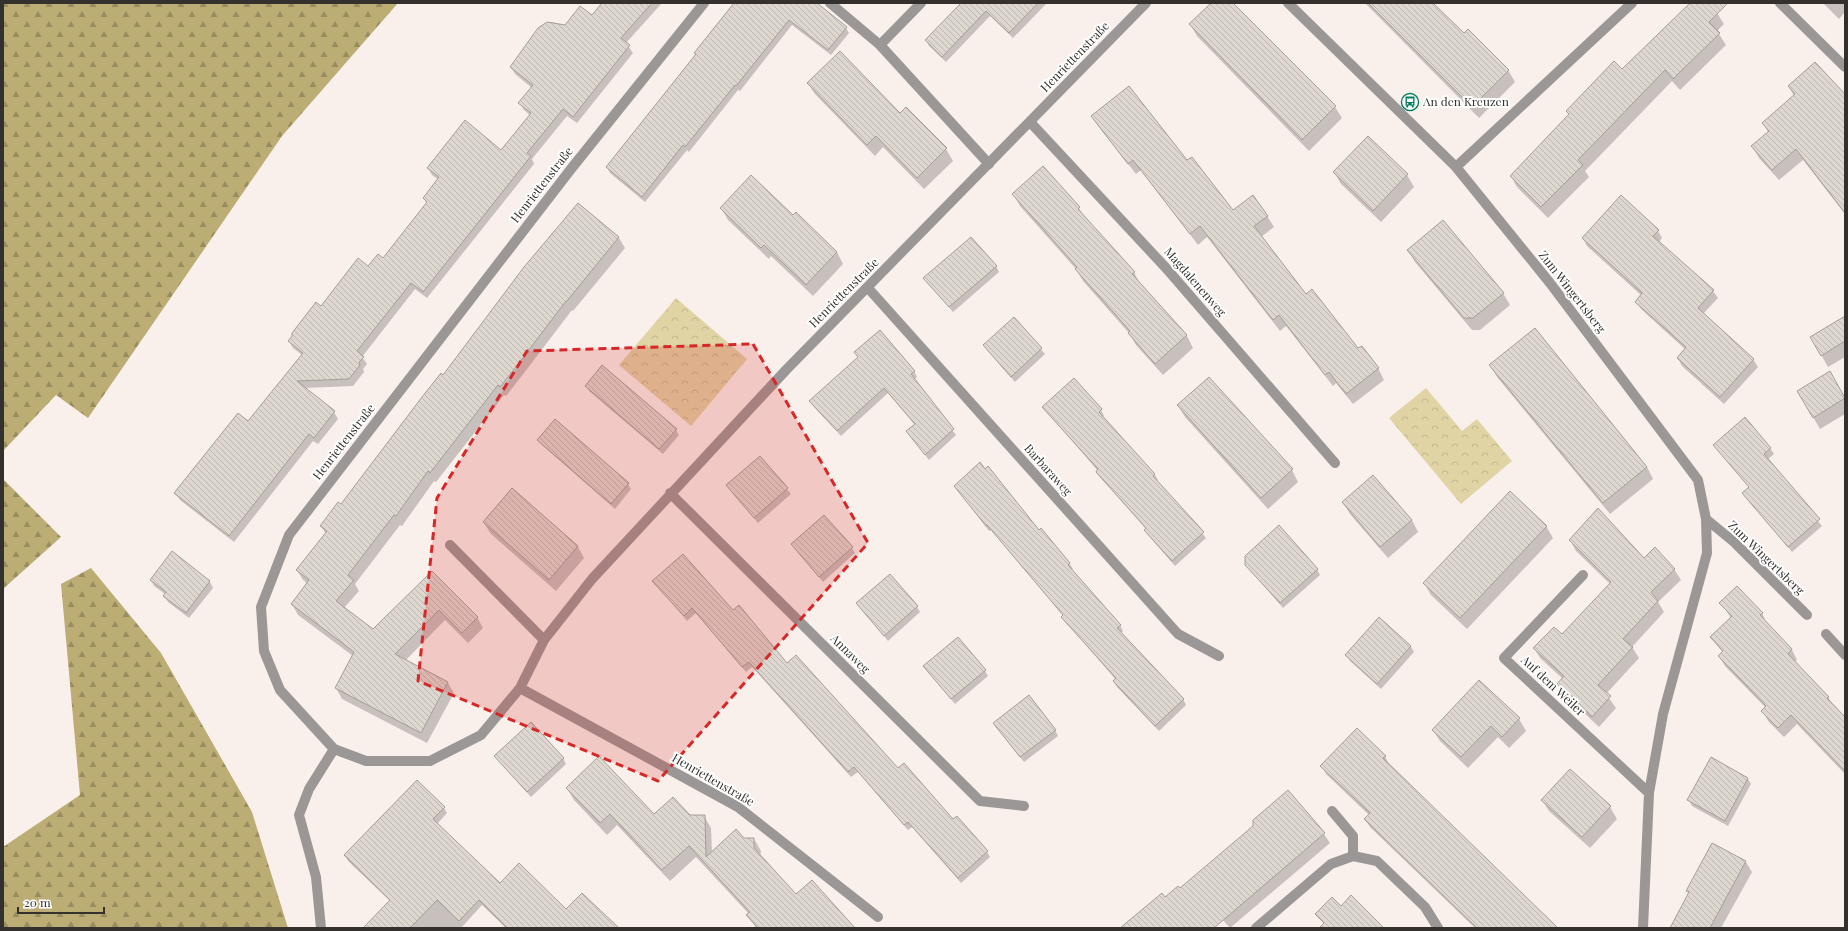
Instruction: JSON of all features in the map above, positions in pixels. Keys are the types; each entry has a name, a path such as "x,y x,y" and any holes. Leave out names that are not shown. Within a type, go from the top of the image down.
{"street":[{"name":"Henriettenstraße","path":"704,3 571,169 289,535 261,607 264,651 280,690 334,749 366,761 430,761 481,735 520,688 544,640 592,579 670,493 786,370 1146,3"},
{"path":"830,3 880,45 989,164"},
{"path":"880,45 921,3"},
{"name":"Zum Wingertsberg","path":"1288,3 1456,167 1550,284 1698,480 1706,519 1734,542 1807,615"},
{"path":"1456,167 1632,3"},
{"path":"1780,3 1845,67"},
{"name":"Magdalenenweg","path":"1030,122 1166,268 1335,463"},
{"name":"Barbaraweg","path":"868,288 1178,634 1219,656"},
{"name":"Annaweg","path":"670,493 980,801 1024,806"},
{"path":"1643,928 1650,793 1663,714 1707,553 1706,519"},
{"path":"450,544 544,640"},
{"name":"Auf dem Weiler","path":"1583,575 1504,658 1650,793"},
{"path":"1826,634 1845,655"},
{"name":"Henriettenstraße","path":"520,688 738,807 878,917"},
{"path":"321,928 316,877 299,815 309,789 334,749"},
{"path":"1332,811 1353,836 1353,856"},
{"path":"1256,928 1331,864 1353,856 1377,861 1425,907 1438,928"}],"highlighted area":[{"path":"753,344 868,543 658,781 418,681 437,498 527,351"}],"green space":[{"path":"3,3 398,3 282,136 88,418 56,395 3,451"},
{"path":"676,298 747,359 691,426 619,365"},
{"path":"1426,388 1462,431 1477,419 1512,461 1461,504 1389,418"},
{"path":"3,479 61,537 3,589"},
{"path":"91,568 161,653 252,812 288,928 3,928 3,847 80,795 61,584"}],"building":[{"path":"602,3 652,3 621,38 630,45 573,117 563,109 527,153 531,156 423,292 411,283 357,351 364,357 359,362 360,365 349,379 297,381 335,411 314,438 309,434 229,536 174,493 238,413 248,421 303,353 288,341 292,336 292,333 316,302 321,306 358,258 368,266 378,254 383,258 427,202 423,198 439,177 427,168 465,120 501,150 531,113 518,103 533,85 510,67 538,28 547,22 565,25 580,6 592,15"},
{"path":"734,3 817,3 847,27 828,50 789,20 685,147 683,145 642,197 606,167 696,54 694,53"},
{"path":"961,3 1038,3 1009,33 986,11 942,57 925,40"},
{"path":"1211,3 1233,3 1336,106 1302,140 1189,24"},
{"path":"1368,3 1433,3 1464,33 1468,29 1509,70 1472,107"},
{"path":"1690,3 1728,3 1709,22 1720,33 1673,79 1665,70 1578,160 1583,165 1541,207 1510,176 1569,114 1566,111 1614,61 1622,69"},
{"path":"840,51 900,113 906,107 947,148 917,178 876,136 867,145 807,83"},
{"path":"1815,62 1845,94 1845,213 1796,149 1772,170 1751,146 1769,131 1762,123 1795,94 1788,86"},
{"path":"1129,86 1187,160 1192,157 1233,210 1253,195 1268,216 1254,226 1306,294 1312,289 1358,348 1362,346 1379,368 1346,394 1329,372 1325,375 1279,315 1273,320 1200,226 1190,234 1133,160 1128,164 1091,116"},
{"path":"1368,136 1408,174 1373,211 1333,172"},
{"path":"1043,166 1080,207 1078,209 1135,272 1132,274 1187,335 1155,364 1128,333 1130,331 1075,269 1077,267 1012,194"},
{"path":"751,175 793,215 796,212 837,252 806,285 764,245 761,248 720,208"},
{"path":"1621,195 1659,230 1653,236 1714,290 1698,308 1754,359 1720,397 1677,358 1686,347 1635,302 1642,293 1582,238"},
{"path":"578,203 619,237 566,301 500,387 498,385 430,473 428,471 396,516 394,515 348,575 354,580 336,601 373,629 432,571 478,617 462,633 439,610 395,654 448,682 421,733 335,688 354,652 291,604 309,580 296,570 327,531 320,526 338,502 341,504 441,373 443,375 524,267"},
{"path":"1443,220 1504,293 1473,318 1464,318 1407,250"},
{"path":"971,237 997,266 949,307 923,278"},
{"path":"1845,316 1845,341 1821,356 1810,337"},
{"path":"1014,317 1042,348 1011,377 983,345"},
{"path":"1535,328 1647,467 1603,503 1489,365"},
{"path":"880,330 915,371 911,374 954,429 925,455 906,431 915,424 884,388 837,431 809,401 858,357 854,352"},
{"path":"602,365 677,429 659,449 585,386"},
{"path":"1830,371 1845,398 1813,418 1797,391"},
{"path":"1209,377 1293,469 1261,498 1177,405"},
{"path":"1074,378 1102,409 1099,412 1155,474 1153,476 1204,532 1172,561 1144,530 1146,528 1096,472 1098,469 1042,407"},
{"path":"1745,417 1771,448 1764,454 1820,519 1788,547 1742,493 1749,487 1713,445"},
{"path":"555,419 629,483 611,504 537,440"},
{"path":"760,456 788,488 754,518 726,485"},
{"path":"980,462 985,469 988,466 1039,530 1041,528 1070,563 1068,565 1121,625 1117,628 1184,699 1155,726 1113,681 1116,678 1061,617 1063,615 987,525 986,526 954,486"},
{"path":"1373,475 1412,520 1380,547 1342,502"},
{"path":"512,488 578,546 549,580 483,522"},
{"path":"1510,491 1547,526 1460,618 1423,583"},
{"path":"1598,508 1644,558 1655,547 1675,569 1651,592 1658,601 1623,639 1633,647 1598,685 1611,696 1592,717 1557,684 1564,676 1533,648 1554,627 1562,634 1611,582 1569,540"},
{"path":"824,515 853,547 819,577 791,544"},
{"path":"1279,525 1318,569 1280,603 1245,565 1245,556"},
{"path":"172,551 210,581 186,613 163,596 166,592 150,580"},
{"path":"683,554 733,610 739,605 787,663 796,655 898,768 904,763 953,819 957,816 988,851 958,878 908,822 904,825 854,767 848,772 749,662 742,667 692,608 684,616 652,581"},
{"path":"890,574 918,606 884,636 856,603"},
{"path":"1737,586 1763,613 1760,615 1792,649 1788,654 1829,697 1827,698 1845,717 1845,771 1791,715 1778,728 1761,711 1766,706 1718,656 1723,651 1710,637 1732,616 1719,603"},
{"path":"1379,617 1411,646 1377,684 1345,655"},
{"path":"958,637 986,670 951,699 923,666"},
{"path":"1479,680 1520,718 1502,737 1491,726 1461,757 1432,730"},
{"path":"1029,695 1056,730 1020,757 993,723"},
{"path":"531,722 564,758 527,792 494,756"},
{"path":"1357,728 1386,756 1383,758 1558,928 1477,928 1364,819 1370,813 1320,766"},
{"path":"599,756 654,814 673,797 690,815 705,815 706,857 736,829 744,838 754,838 754,848 796,894 812,880 855,928 758,928 746,915 750,912 689,846 662,870 610,814 600,823 566,788"},
{"path":"1711,757 1748,778 1725,821 1687,800"},
{"path":"1570,769 1611,806 1582,837 1541,800"},
{"path":"417,780 445,807 433,819 500,883 519,863 566,909 582,893 619,928 507,928 479,900 459,921 437,900 410,928 363,928 390,900 344,855"},
{"path":"1288,790 1325,833 1214,928 1120,928 1162,893 1165,897 1178,886 1180,888 1253,826 1253,820"},
{"path":"1712,843 1746,861 1710,928 1670,928 1689,892 1686,891"},
{"path":"1351,895 1384,928 1319,928 1324,923 1315,914 1332,897 1341,906"}],"place":[{"name":"An den Kreuzen","path":"1410,102"}]}
